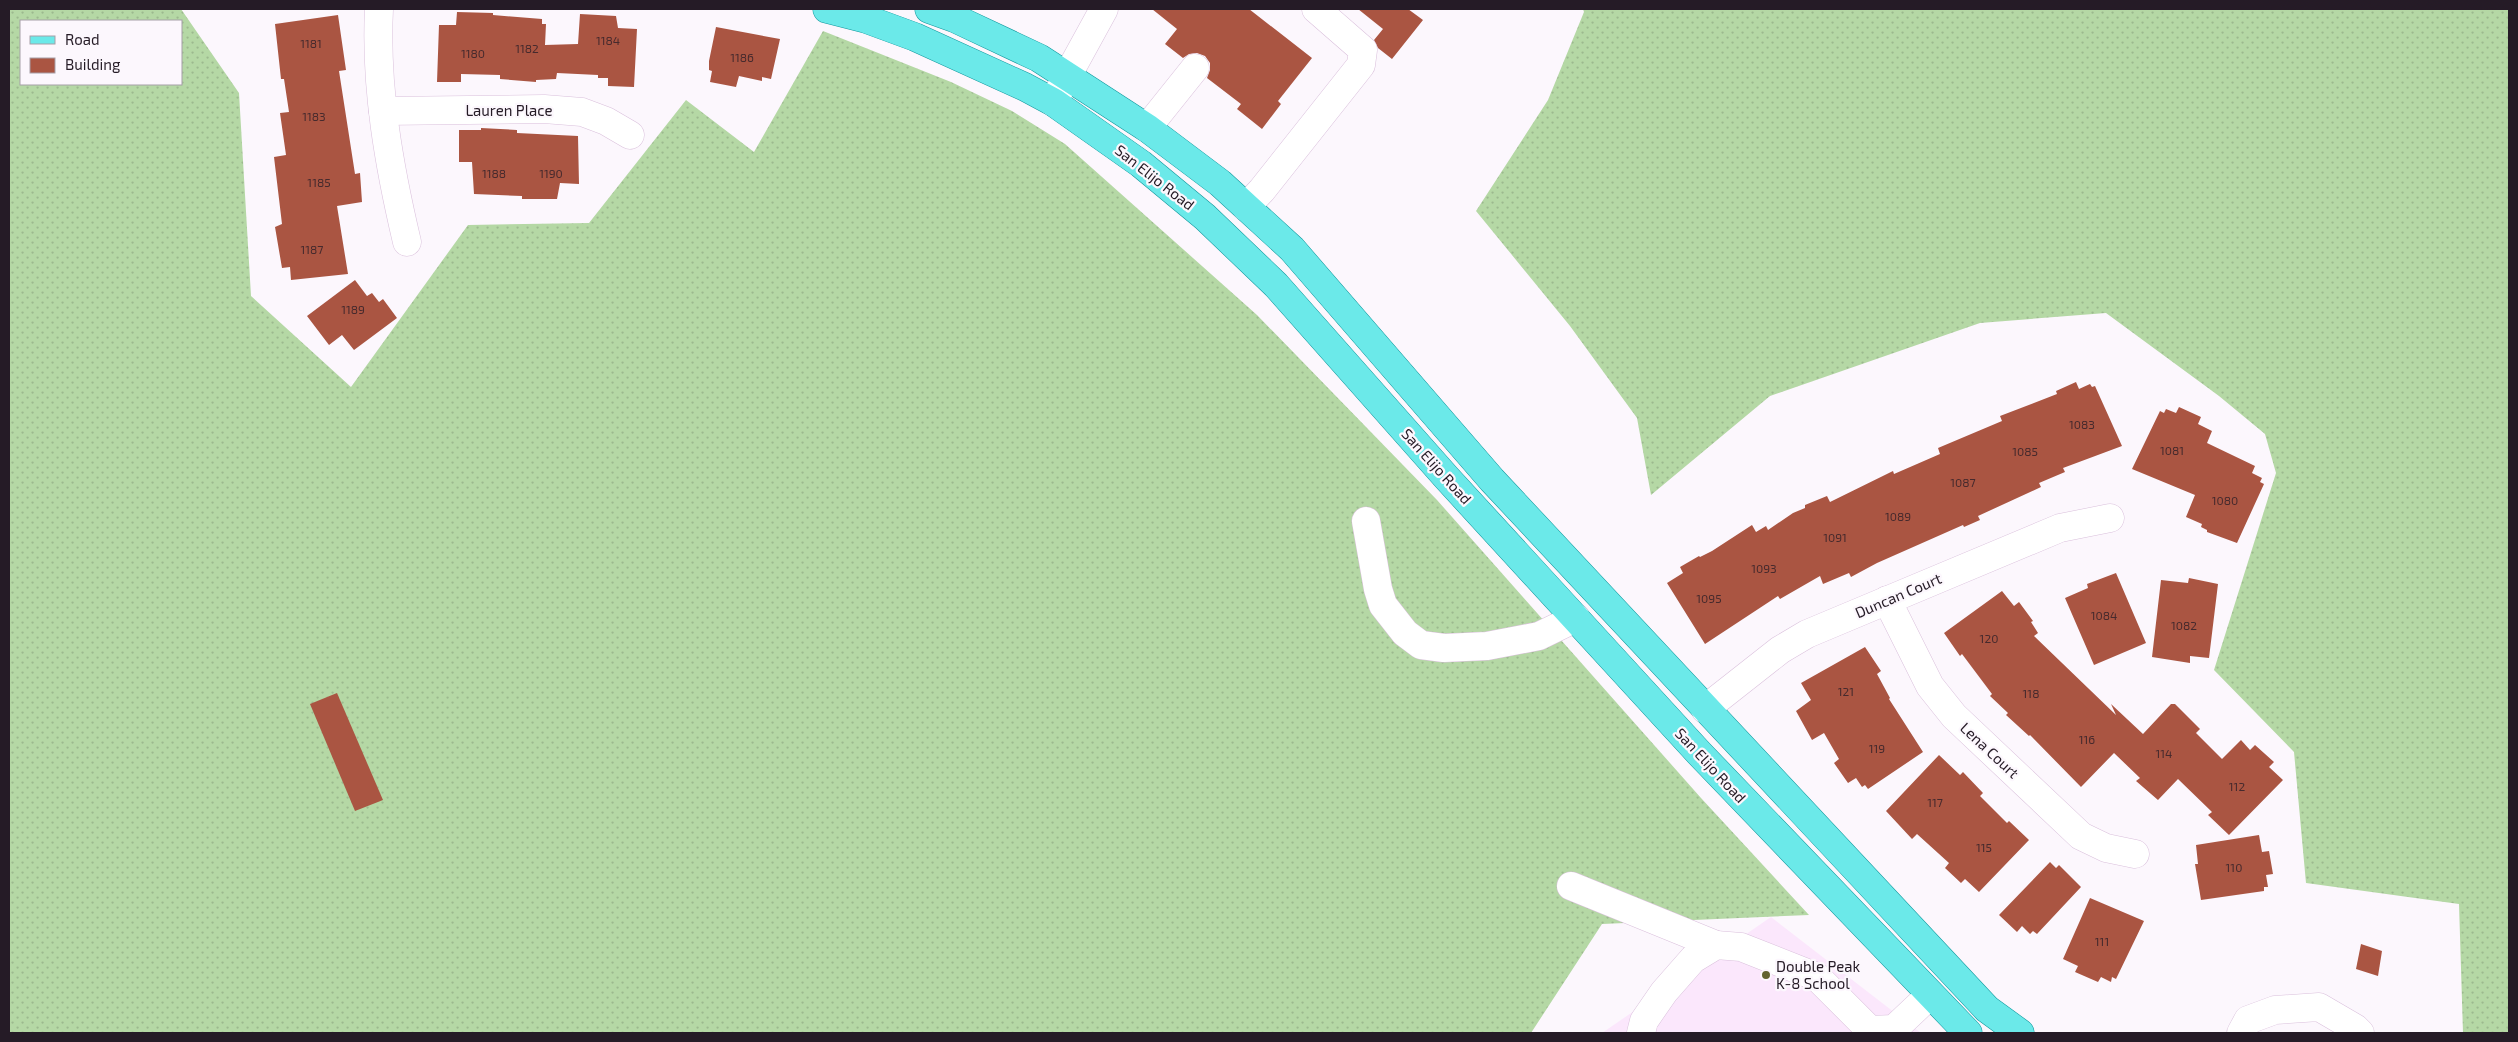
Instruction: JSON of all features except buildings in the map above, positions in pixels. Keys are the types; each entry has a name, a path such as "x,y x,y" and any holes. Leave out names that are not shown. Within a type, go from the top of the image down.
{"main road":[{"name":"San Elijo Road","path":"827,9 866,19 914,37 973,62 1053,102 1140,164 1205,217 1276,285 1446,477 1706,760 1930,996 1968,1033"},
{"name":"San Elijo Road","path":"929,9 1013,46 1068,75 1147,128 1220,183 1292,249 1492,480 1987,1009 2020,1033"},
{"path":"1140,164 1155,162 1169,165 1214,203 1227,210 1236,211 1246,207"}],"street":[{"path":"379,9 379,66 383,111 395,191 407,242"},
{"path":"1053,102 1104,9"},
{"path":"1246,207 1262,190 1361,65 1363,50 1316,9"},
{"path":"1147,128 1195,68"},
{"name":"Lauren Place","path":"383,111 544,109 582,112 606,121 630,135"},
{"name":"Duncan Court","path":"1705,709 1780,650 1807,634 2060,528 2110,518"},
{"path":"1374,534 1378,588 1383,605 1405,633 1421,645 1444,648 1487,646 1539,636 1576,618"},
{"name":"Lena Court","path":"1886,600 1930,686 1954,716 2081,836 2106,848 2136,854"},
{"path":"1571,886 1716,945 1741,947 1817,978 1870,1030 1894,1029 1930,996"},
{"path":"1641,1033 1644,1021 1664,992 1693,959 1716,945"},
{"path":"2241,1033 2248,1020 2275,1010 2319,1007 2355,1028 2360,1033"}],"shaded area":[{"name":"Double Peak K-8 School","path":"1771,917 1921,1033 1602,1033"}],"green space":[{"path":"9,9 181,9 239,93 251,296 351,387 468,225 589,223 686,100 754,152 823,31 951,82 1012,111 1065,144 1257,315 1437,500 1701,798 1809,915 1602,924 1531,1033 9,1033"},
{"path":"1583,9 2509,9 2509,1033 2463,1033 2459,904 2306,883 2294,752 2214,670 2276,473 2265,434 2219,396 2106,313 1980,323 1770,396 1651,495 1637,418 1570,326 1476,211 1548,100 1584,12"}],"place":[{"name":"Double Peak K-8 School","path":"1766,975"}]}
